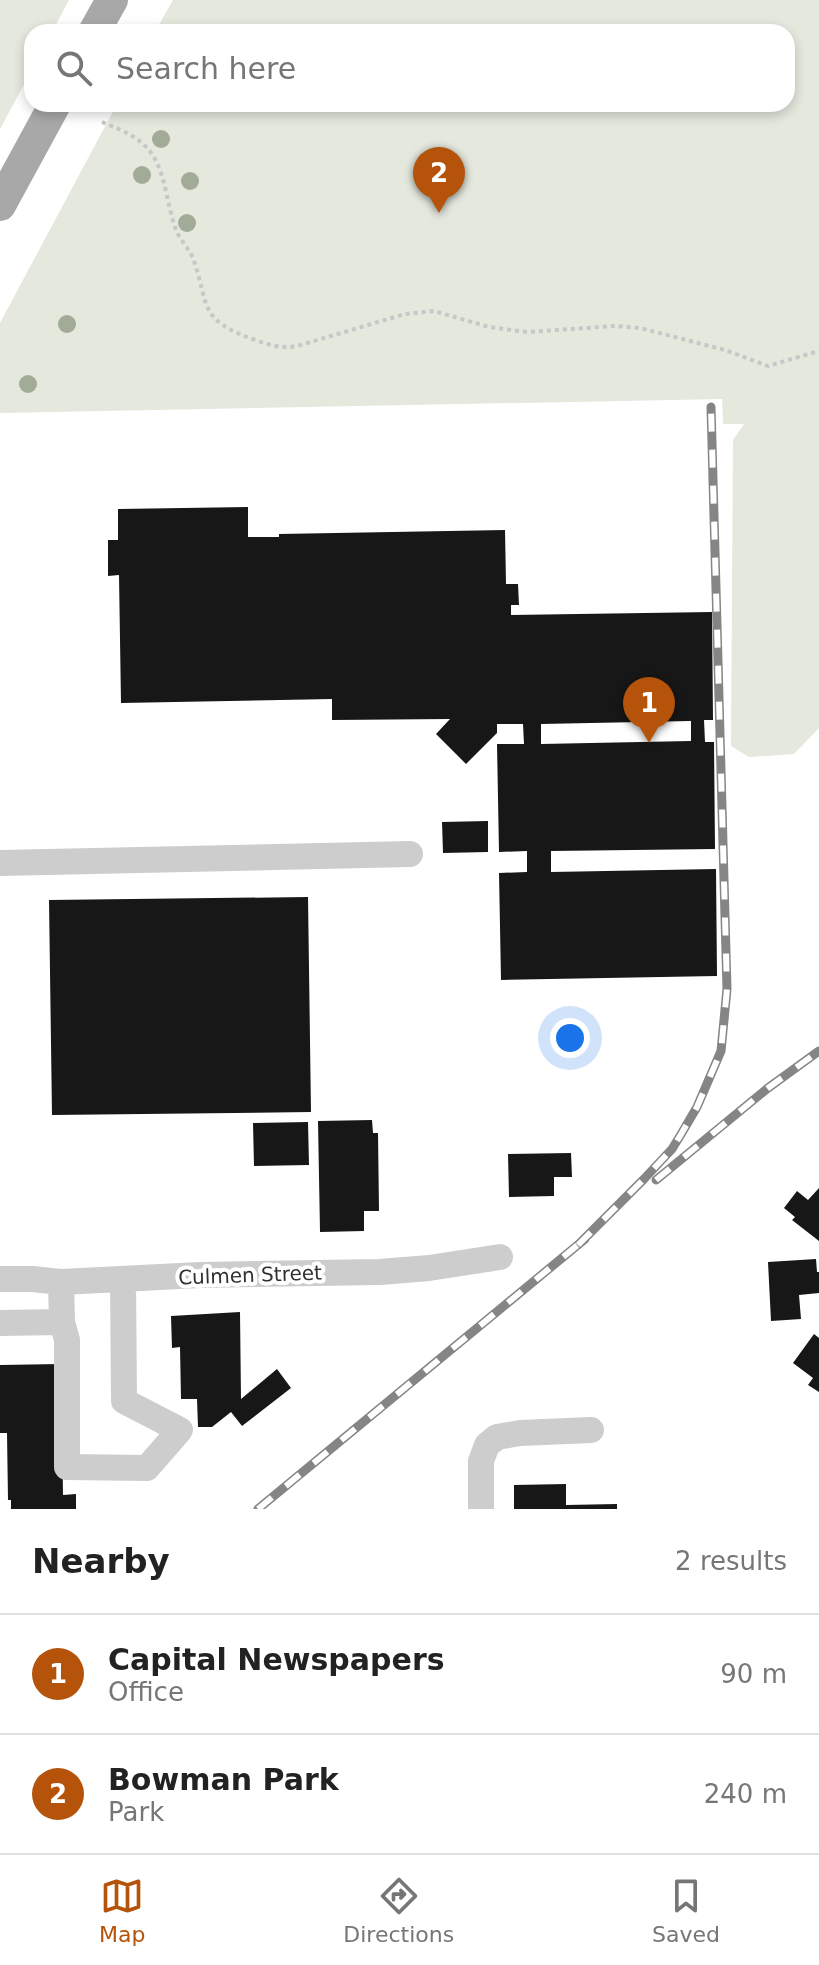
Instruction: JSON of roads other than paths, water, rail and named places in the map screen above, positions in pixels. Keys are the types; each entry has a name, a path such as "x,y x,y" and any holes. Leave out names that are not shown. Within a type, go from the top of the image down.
{"main road":[{"path":"98,24 112,0"},
{"path":"0,205 51,112"}],"street":[{"path":"0,863 410,854"},
{"name":"Culmen Street","path":"0,1279 61,1282 380,1272 500,1257"},
{"path":"61,1282 62,1322 67,1340 67,1467 147,1468 180,1430 124,1401 123,1279"},
{"path":"0,1323 62,1322"},
{"path":"481,1509 481,1461 487,1445 497,1437 591,1430"}],"railway":[{"path":"578,1245 672,1149 697,1107 721,1051 727,989 711,407"},
{"path":"656,1180 768,1088 819,1051"},
{"path":"258,1509 585,1239"}],"place":[{"name":"Bowman Park","path":"439,213"},
{"name":"Capital Newspapers","path":"649,743"}]}
